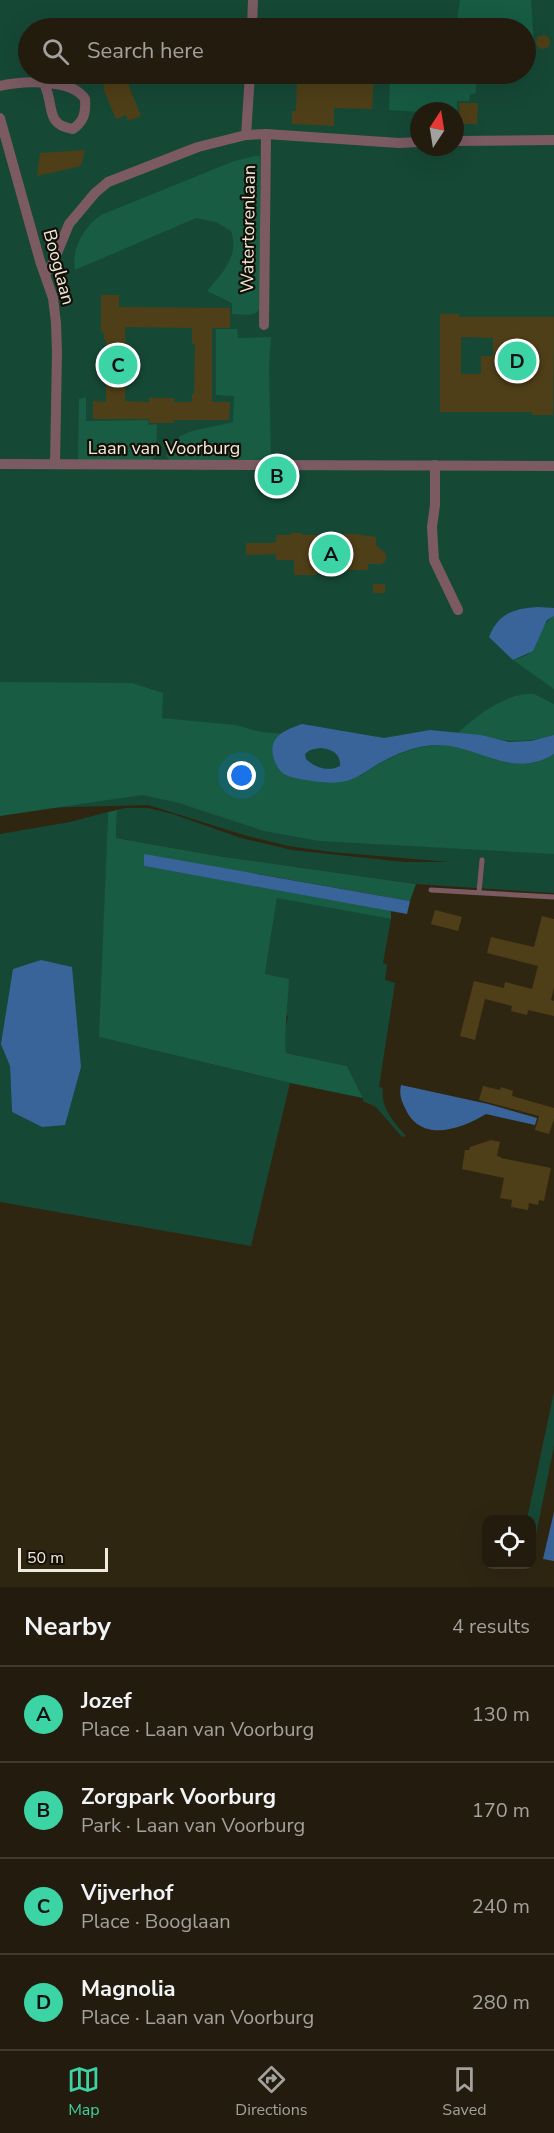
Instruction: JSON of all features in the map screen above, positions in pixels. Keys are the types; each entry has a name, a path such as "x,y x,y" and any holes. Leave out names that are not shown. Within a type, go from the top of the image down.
{"street":[{"path":"252,18 253,0"},
{"path":"0,86 18,82"},
{"path":"44,84 70,87 82,94 86,107 80,124 73,129 61,128 54,121 50,97 44,84"},
{"path":"246,135 249,84"},
{"name":"Booglaan","path":"0,118 2,134 53,298 56,323 55,464"},
{"name":"Watertorenlaan","path":"264,325 266,134"},
{"name":"Watertorenlaan","path":"45,274 53,263 69,224 95,193 108,182 198,147 246,135 266,134 410,142"},
{"path":"464,141 554,140"},
{"name":"Laan van Voorburg","path":"0,464 554,466"},
{"path":"435,465 435,504 432,527 434,560 458,610"}],"lane":[{"path":"479,892 482,860"},
{"path":"431,890 554,897"}],"green space":[{"path":"0,0 554,0 554,893 416,884 218,856 116,838 117,810 148,808 173,814 241,838 292,850 404,862 450,862 331,852 288,846 244,835 148,805 0,809"},
{"path":"460,0 531,0 532,18 457,18"},
{"path":"390,84 476,84 476,93 470,95 469,101 410,102 410,111 389,110"},
{"path":"260,156 260,308 255,313 232,314 232,303 207,291 228,264 233,248 231,231 216,222 196,218 75,270 75,254 80,239 101,215 234,161"},
{"path":"216,329 237,329 238,338 271,337 269,366 271,460 170,460 166,456 180,436 233,422 234,396 216,395"},
{"path":"86,397 86,421 148,420 148,425 157,424 156,455 152,460 78,460 79,399"},
{"path":"554,616 554,689 513,660 527,655 546,624"},
{"path":"0,682 132,683 163,693 162,718 235,725 261,732 283,734 278,736 276,765 360,776 396,755 426,746 452,746 508,763 523,764 538,762 554,754 554,854 319,841 264,831 179,803 142,795 0,816"},
{"path":"524,694 534,694 554,704 554,735 518,741 458,733 489,709"},
{"path":"117,810 116,838 218,856 416,884 410,901 258,874 144,866 391,910 391,919 277,898 265,974 289,979 286,1053 347,1066 363,1098 290,1083 99,1037 108,812"},
{"path":"108,812 100,1037 290,1083 251,1246 0,1202 0,834 70,822","holes":["10,1066 42,1127 12,1112"]},
{"path":"277,897 391,919 383,963 387,965 385,980 395,983 379,1087 383,1088 388,1114 406,1136 402,1137 376,1107 363,1101 347,1066 286,1053 284,1033 288,1017 265,975"},
{"path":"554,1392 554,1446 536,1534 536,1515 528,1515"}],"water":[{"path":"554,608 554,616 547,620 533,651 513,660 489,637 502,617 521,609"},
{"path":"302,724 384,738 430,730 481,735 509,742 531,741 554,735 554,754 539,761 524,764 510,763 469,750 431,745 399,753 346,781 320,782 287,776 281,772 274,760 273,743 277,737","holes":["320,748 337,755 340,766 331,769 322,768 306,759 305,754 310,750"]},
{"path":"144,854 410,901 407,914 144,866"},
{"path":"41,960 72,967 81,1067 65,1125 42,1127 12,1112 10,1066 1,1044 13,969"},
{"path":"401,1085 488,1104 537,1118 535,1125 486,1114 454,1128 431,1130 412,1119 401,1100"},
{"path":"554,1512 554,1561 543,1559"}],"building":[{"path":"543,35 548,37 550,42 548,47 543,49 538,47 536,42 538,37"},
{"path":"103,84 128,84 141,116 128,121 126,115 116,119 103,88 105,87"},
{"path":"297,84 373,84 372,109 334,108 334,126 292,124 292,111 296,111"},
{"path":"464,103 478,103 477,124 464,124"},
{"path":"85,150 81,166 37,176 40,153"},
{"path":"101,295 119,295 119,307 230,308 230,328 212,328 212,402 230,402 229,420 174,420 174,423 149,423 149,419 93,419 93,401 106,402 106,340 104,340 104,333 101,332","holes":["125,327 192,328 192,344 195,344 192,402 174,402 174,398 149,398 149,402 125,401 126,372 130,372 130,357 126,357"]},
{"path":"440,314 459,314 459,317 554,317 553,415 532,415 532,412 440,412","holes":["461,337 493,338 493,356 481,356 481,374 461,374"]},
{"path":"291,533 302,533 302,535 354,534 376,537 376,545 386,554 386,560 382,564 368,564 368,570 317,570 317,575 294,575 294,560 276,560 276,554 246,555 246,543 276,542 276,535 291,535"},
{"path":"373,584 385,584 385,593 373,593"},
{"path":"435,910 462,917 458,931 431,924"},
{"path":"542,916 554,919 554,987 551,1000 554,1001 554,1016 528,1010 527,1015 511,1011 512,1006 485,999 475,1040 460,1036 474,981 504,988 505,982 532,989 538,966 487,953 491,937 534,947"},
{"path":"483,1086 500,1090 501,1087 513,1091 512,1096 554,1108 554,1119 549,1134 535,1130 539,1116 479,1100"},
{"path":"491,1140 500,1142 497,1156 501,1158 551,1168 544,1201 539,1200 538,1205 529,1203 528,1210 511,1207 512,1200 500,1198 504,1178 462,1169 465,1150"}],"place":[{"name":"Magnolia","path":"517,361"},
{"name":"Vijverhof","path":"118,365"},
{"name":"Zorgpark Voorburg","path":"277,476"},
{"name":"Jozef","path":"331,554"}]}
